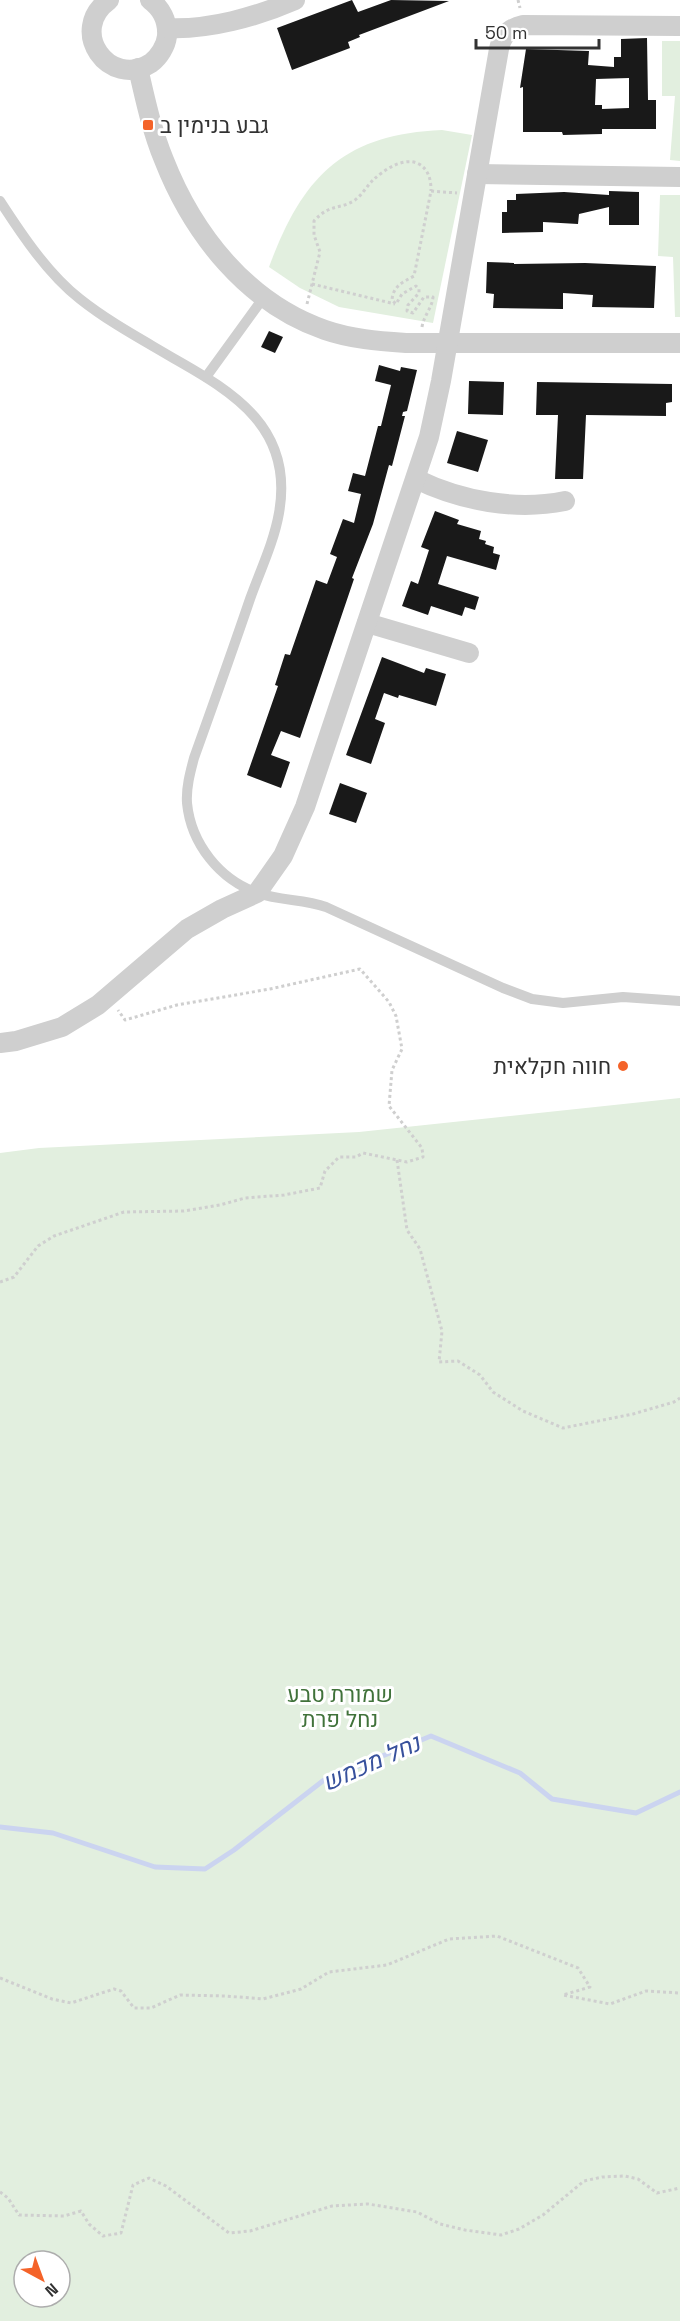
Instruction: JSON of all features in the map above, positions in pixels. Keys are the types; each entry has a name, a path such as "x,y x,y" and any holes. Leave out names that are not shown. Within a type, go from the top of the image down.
{"street":[{"path":"109,0 94,18 91,35 94,46 101,57 121,69 138,68 149,64 158,56 166,40 167,28 161,12 150,0"},
{"path":"167,28 181,29 234,20 295,0"},
{"path":"0,1042 16,1041 62,1027 99,1005 187,929 257,893 277,866 298,826 416,479 432,424 500,44 508,30 528,24 680,26"},
{"path":"138,68 149,116 164,159 182,199 203,235 228,266 264,297 303,320 325,330 364,339 419,344 680,343"},
{"path":"477,174 680,177"},
{"path":"416,479 459,495 503,504 534,506 566,501"},
{"path":"367,623 469,653"}],"lane":[{"path":"0,201 51,271 72,292 122,328 206,377 239,400 263,427 272,442 281,475 279,512 274,533 188,780 187,801 190,822 197,840 208,857 221,872 257,893 277,899 313,903 326,907 532,999 563,1003 622,997 680,1001"},
{"path":"206,377 264,297"}],"path":[{"path":"303,320 320,252 314,235 314,220 322,213 358,198 373,180 398,163 414,161 422,166 431,178 431,191 414,276 400,284 393,292 392,300 396,304"},
{"path":"431,191 474,195"},
{"path":"312,284 396,304"},
{"path":"396,304 402,294 416,286 419,293 408,305 407,311 413,313 424,297 433,297 432,305 424,316 419,344"},
{"path":"0,1282 14,1277 38,1245 54,1236 124,1212 184,1211 245,1198 284,1195 320,1188 325,1171 339,1157 356,1156 363,1153 407,1162 423,1157 422,1148 389,1106 392,1070 402,1049 396,1016 389,1002 360,969 270,990 195,1001 124,1020 110,996"},
{"path":"397,1160 407,1230 420,1249 442,1331 440,1362 458,1361 480,1375 493,1392 523,1411 563,1428 633,1414 674,1402 680,1398"},
{"path":"0,1978 52,2000 71,2003 114,1989 121,1991 134,2008 151,2008 180,1995 263,1999 301,1989 329,1972 387,1965 448,1939 497,1936 578,1968 590,1986 563,1995 610,2004 646,1991 680,1993"},
{"path":"0,2192 8,2198 19,2215 64,2216 81,2211 88,2224 103,2236 121,2232 133,2185 149,2178 166,2187 230,2233 250,2232 332,2206 368,2204 417,2212 440,2224 501,2235 519,2229 543,2215 584,2181 625,2176 638,2179 657,2193 680,2188"}],"green space":[{"path":"662,41 680,41 680,161 670,160 675,96 662,96"},
{"path":"442,130 472,135 433,323 339,307 300,288 269,267 296,208 312,185 331,166 352,151 378,140 407,133"},
{"path":"660,195 680,195 680,317 675,317 673,257 658,256"},
{"name":"שמורת טבע נחל פרת","path":"680,1098 680,2321 0,2321 0,1153 39,1148 359,1132"}],"building":[{"path":"352,0 358,12 391,0 449,1 359,35 360,37 348,42 350,48 292,70 277,28"},
{"path":"647,38 648,100 656,100 656,129 602,129 602,134 563,135 562,132 523,132 523,87 520,88 526,49 589,51 588,65 614,67 614,57 621,57 621,39","holes":["629,78 629,108 602,109 602,105 595,105 596,79"]},
{"path":"609,191 639,192 639,225 609,225 609,207 579,214 578,224 543,222 543,232 502,233 502,212 507,212 507,200 516,200 516,194 564,192 609,195"},
{"path":"487,262 656,266 654,308 592,307 593,295 563,293 563,309 493,308 494,294 486,293"},
{"path":"269,331 283,337 275,353 261,347"},
{"path":"379,365 400,371 401,367 417,370 407,411 403,412 402,416 405,416 392,466 389,465 373,524 352,578 354,579 300,738 281,731 271,755 290,762 281,788 247,775 278,686 275,685 285,654 290,655 316,580 327,584 337,557 330,554 343,519 354,523 361,494 348,491 353,473 365,476 391,385 375,381"},
{"path":"469,381 504,382 503,415 468,414"},
{"path":"537,382 672,384 672,402 666,403 666,416 586,415 583,479 555,479 558,415 536,415"},
{"path":"457,431 488,440 478,472 447,463"},
{"path":"435,511 459,520 457,524 481,531 479,539 494,547 493,553 500,555 496,570 447,556 438,584 479,597 475,610 465,607 462,616 431,606 428,615 402,606 411,581 418,584 429,550 421,547"},
{"path":"382,657 424,673 426,668 446,674 436,706 384,693 375,719 385,723 371,764 346,755"},
{"path":"340,783 367,793 356,823 329,814"}],"waterway":[{"name":"נחל מכמש","path":"0,1827 53,1833 155,1867 205,1869 234,1850 324,1780 431,1736 520,1773 552,1799 636,1813 680,1792"}],"place":[{"name":"גבע בנימין ב","path":"148,125"},
{"name":"חווה חקלאית","path":"623,1066"}]}
